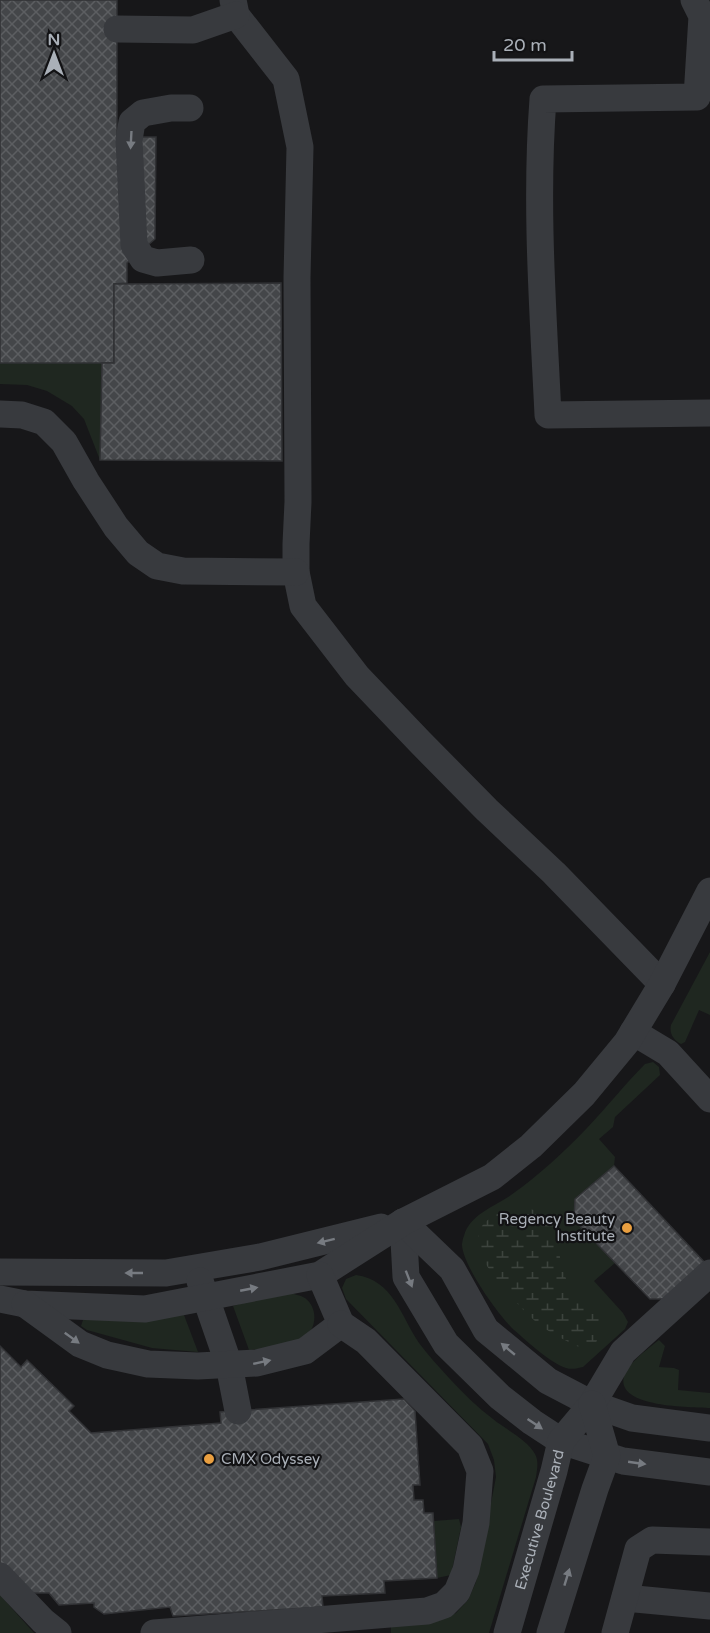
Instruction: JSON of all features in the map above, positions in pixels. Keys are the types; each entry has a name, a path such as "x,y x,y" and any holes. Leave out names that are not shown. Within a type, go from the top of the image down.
{"street":[{"path":"694,0 702,16 697,97 543,99 539,147 540,246 548,415 710,413"},
{"path":"117,29 193,30 234,7 286,79 300,147 296,572 303,606 357,676 487,810 554,873 662,984"},
{"path":"190,108 171,108 143,113 132,123 129,140 134,245 143,260 157,263 191,260"},
{"path":"0,414 22,415 44,422 64,442 116,527 138,553 158,566 183,571 296,572"},
{"path":"13,1302 145,1309 320,1275 403,1222 492,1177 531,1146 584,1094 627,1042 662,984 710,891"},
{"path":"633,1032 668,1053 710,1099"},
{"path":"0,1272 166,1273 260,1257 403,1222"},
{"path":"403,1222 452,1269 486,1330 548,1381 592,1404 632,1418 710,1428"},
{"path":"403,1222 406,1277 446,1344 500,1397 561,1441 622,1461 710,1472"},
{"path":"195,1268 229,1365 238,1411"},
{"name":"Executive Boulevard","path":"507,1633 561,1441 592,1404 622,1352 710,1273"},
{"path":"154,1633 427,1611 444,1605 457,1592 466,1570 476,1523 480,1471 470,1446 366,1341 341,1324 320,1275"},
{"path":"13,1302 80,1344 107,1355 147,1364 198,1366 257,1364 305,1351 341,1324"},
{"path":"550,1633 607,1456 592,1404"},
{"path":"615,1633 638,1549 652,1540 710,1542"},
{"path":"0,1576 43,1621 58,1633"},
{"path":"625,1598 710,1606"}],"green space":[{"path":"0,363 102,363 100,460 84,419 72,406 47,391 27,385 0,384"},
{"path":"710,952 710,1015 699,1010 685,1042 681,1044 673,1036 671,1025"},
{"path":"653,1062 659,1067 660,1075 615,1117 613,1127 599,1139 615,1157 614,1166 575,1199 574,1220 615,1263 594,1281 623,1313 628,1322 625,1329 583,1367 566,1368 539,1351 514,1330 500,1314 468,1265 462,1245 463,1238 471,1222 490,1207 511,1195 551,1163 587,1128 645,1064"},
{"path":"509,1208 537,1211 554,1227 561,1263 569,1286 580,1300 593,1309 600,1321 596,1343 579,1347 540,1325 514,1300 486,1265 479,1247 480,1230 488,1220"},
{"path":"356,1275 369,1278 387,1292 395,1301 419,1343 441,1370 481,1410 527,1444 536,1457 536,1477 489,1633 391,1633 391,1625 437,1621 456,1613 468,1600 476,1582 496,1477 494,1460 488,1444 346,1299 342,1288 346,1279"},
{"path":"287,1292 305,1298 313,1308 314,1321 310,1332 300,1340 288,1344 249,1350 233,1306"},
{"path":"184,1315 198,1352 152,1348 87,1330 81,1326 83,1320"},
{"path":"659,1340 665,1346 659,1367 679,1370 678,1390 710,1393 710,1408 657,1404 631,1394 624,1387 624,1376 629,1366"},
{"path":"459,1519 461,1527 451,1575 437,1578 434,1521"},
{"path":"0,1595 34,1633 0,1633"}],"building":[{"path":"0,0 117,0 117,137 156,137 155,239 127,263 127,283 114,284 114,363 0,363"},
{"path":"281,283 282,461 100,460 102,363 114,363 114,284"},
{"name":"Regency Beauty Institute","path":"614,1166 707,1265 670,1299 650,1299 574,1220 575,1199"},
{"name":"CMX Odyssey","path":"0,1346 21,1367 27,1360 74,1406 69,1411 91,1433 221,1423 220,1412 404,1399 415,1411 420,1485 413,1485 414,1500 423,1500 424,1513 433,1513 437,1578 384,1581 385,1593 322,1596 323,1607 173,1616 170,1607 104,1614 94,1607 94,1603 59,1605 49,1593 28,1593 0,1566"}],"place":[{"name":"Regency Beauty Institute","path":"627,1228"},
{"name":"CMX Odyssey","path":"209,1459"}]}
